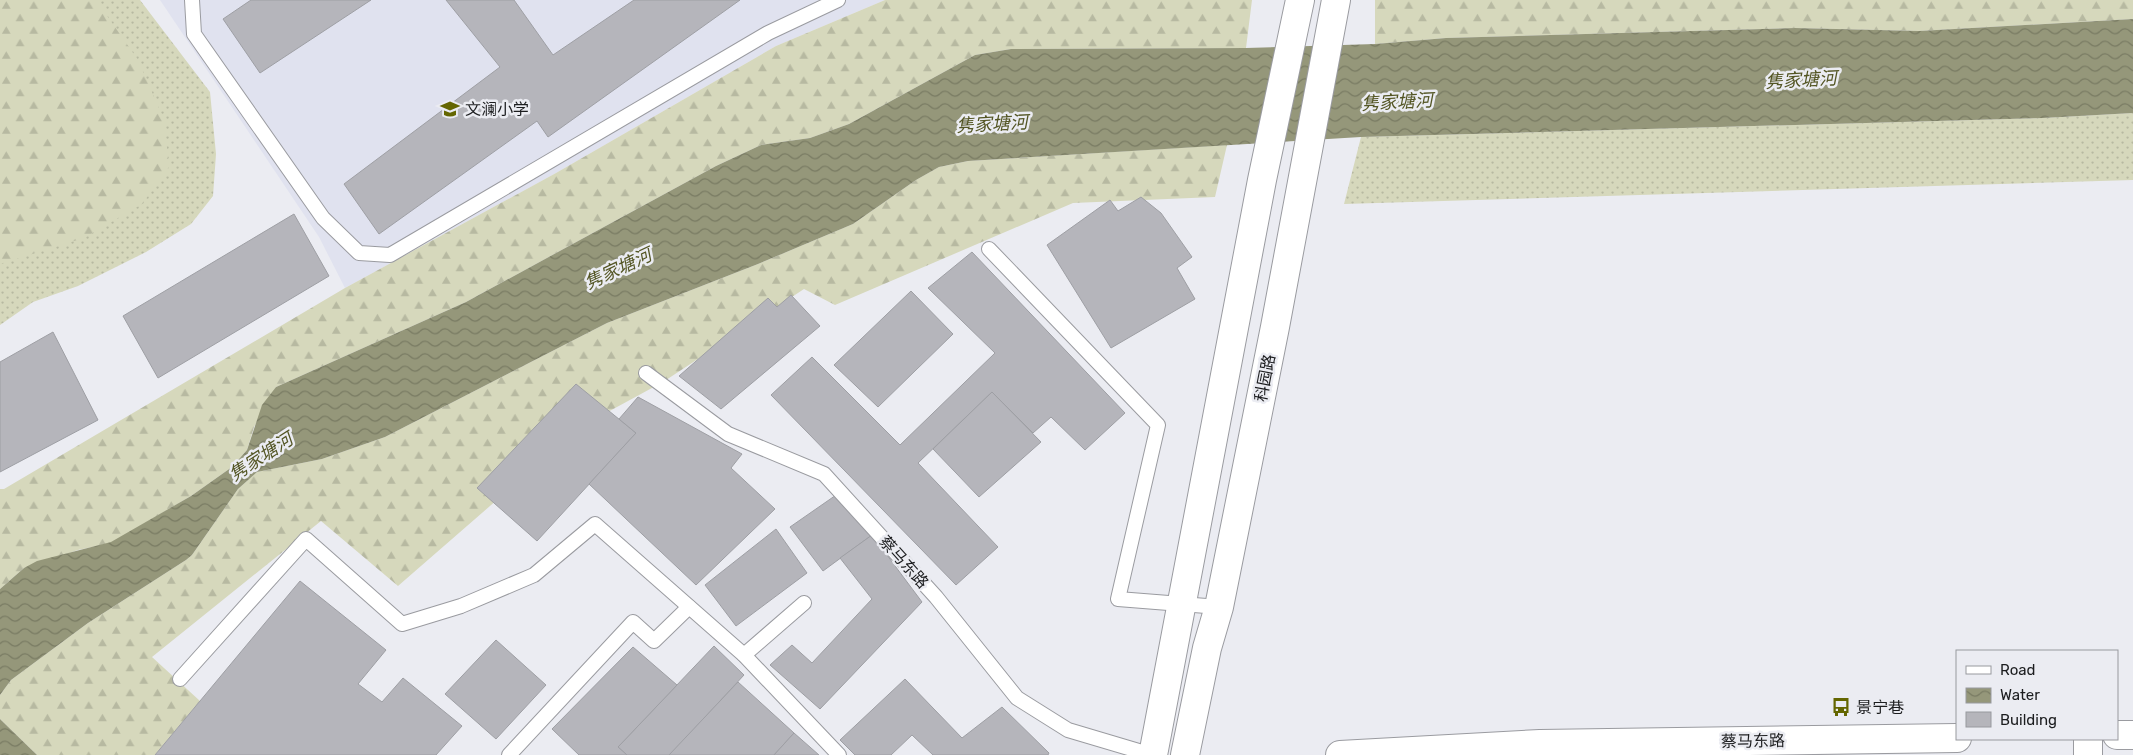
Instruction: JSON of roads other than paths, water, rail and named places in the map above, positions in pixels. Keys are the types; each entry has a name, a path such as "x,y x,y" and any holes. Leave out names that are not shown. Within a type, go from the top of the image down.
{"street":[{"name":"科园路","path":"1185,755 1207,648 1219,607 1335,8"},
{"path":"1153,755 1298,10"},
{"path":"2118,735 2133,735"},
{"name":"蔡马东路","path":"1340,755 1540,744 1956,738"},
{"path":"2088,740 2088,755"}],"lane":[{"path":"192,0 194,34 323,218 358,253 390,255 768,33 838,0"},
{"path":"989,249 1158,425 1118,599 1219,607"},
{"name":"蔡马东路","path":"646,373 728,434 824,474 936,597 1016,698 1068,730 1153,755"},
{"path":"180,679 306,539 402,624 461,606 534,575 595,524 744,655 839,755"},
{"path":"744,655 804,603"},
{"path":"509,755 633,622 654,641 688,607"}],"water":[{"name":"隽家塘河","path":"2133,19 2133,113 2043,118 1361,137 968,161 939,167 916,180 853,224 758,264 607,323 385,437 322,459 257,472 238,489 192,555 88,623 11,680 0,695 0,589 24,568 37,561 111,542 191,496 232,467 247,450 262,405 276,387 466,302 716,166 761,145 810,138 849,124 975,55 1011,49 1246,48 1375,44 1446,38 1795,28 1919,31"},
{"path":"0,719 37,755 0,755"}],"place":[{"name":"文澜小学","path":"450,109"},
{"name":"景宁巷","path":"1841,707"}]}
